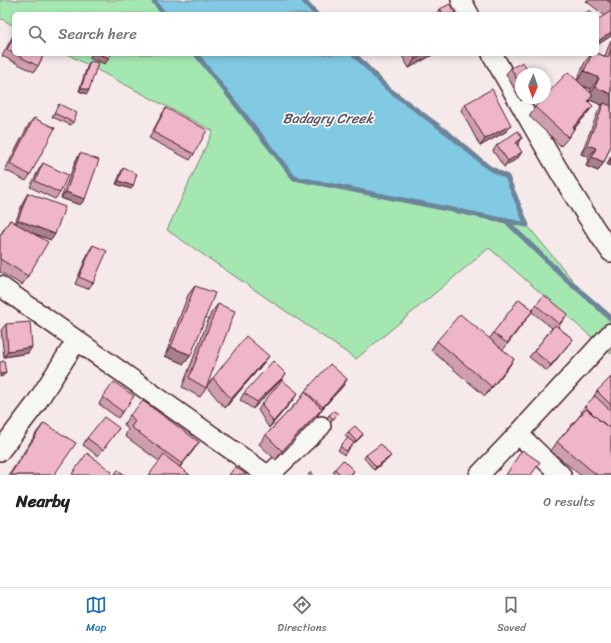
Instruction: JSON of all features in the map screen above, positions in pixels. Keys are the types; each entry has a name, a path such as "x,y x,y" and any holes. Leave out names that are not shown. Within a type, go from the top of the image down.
{"street":[{"path":"461,0 468,12"},
{"path":"493,56 547,152 591,223 611,252"},
{"path":"0,286 268,475 321,426"},
{"path":"479,475 606,337"},
{"path":"0,451 35,405 77,340"},
{"path":"518,434 561,475"}],"green space":[{"path":"0,0 153,0 162,12 12,12 12,25 0,18"},
{"path":"71,56 198,56 294,178 527,225 594,306 611,322 611,354 489,248 356,359 167,230 213,131"}],"water":[{"path":"153,0 303,0 314,12 162,12"},
{"name":"Badagry Creek","path":"198,56 356,56 387,88 449,134 488,167 507,177 527,225 294,178"}],"building":[{"path":"450,4 454,12 442,12 441,10 438,10"},
{"path":"611,11 611,32 599,41 599,19"},
{"path":"12,40 12,52 7,50"},
{"path":"611,49 611,94 595,87 599,78 584,71 591,56 599,56 599,54 608,58"},
{"path":"19,56 43,56 38,66"},
{"path":"90,61 98,63 89,90 81,88"},
{"path":"523,62 526,68 515,68 515,76 511,68"},
{"path":"568,72 593,95 588,101 593,106 572,128 574,129 568,137 535,107 538,104 551,104 551,90"},
{"path":"492,89 511,125 485,139 465,104"},
{"path":"604,103 611,106 611,145 604,162 592,157 596,148 587,145"},
{"path":"59,104 77,113 73,122 54,113"},
{"path":"166,108 207,130 194,154 153,132"},
{"path":"34,118 55,128 30,175 10,164"},
{"path":"518,131 522,138 516,143 522,152 508,161 497,145"},
{"path":"80,153 99,160 85,199 66,192"},
{"path":"43,163 68,175 60,193 35,181"},
{"path":"123,168 137,174 133,186 119,181"},
{"path":"28,193 65,207 55,234 18,220"},
{"path":"10,220 48,242 28,276 0,259 0,236"},
{"path":"93,245 107,251 93,283 79,277"},
{"path":"195,286 215,293 191,355 171,347"},
{"path":"544,295 568,314 559,324 536,305"},
{"path":"519,299 533,310 507,343 493,333"},
{"path":"218,304 235,311 206,388 189,378"},
{"path":"460,314 514,359 492,387 437,341"},
{"path":"30,322 32,347 8,351 6,324"},
{"path":"555,325 573,339 551,365 534,351"},
{"path":"246,336 269,356 231,399 213,378"},
{"path":"4,361 6,373 0,374 0,362"},
{"path":"273,361 286,374 257,402 244,393"},
{"path":"330,364 347,379 323,407 305,391"},
{"path":"611,377 611,405 597,391"},
{"path":"282,380 298,393 273,422 262,404"},
{"path":"114,382 134,396 123,412 103,397"},
{"path":"306,393 322,409 282,451 266,435"},
{"path":"595,396 611,411 611,429 600,421 585,406"},
{"path":"143,401 199,442 182,464 131,427 135,421 130,415"},
{"path":"586,409 611,429 611,475 597,475 557,442"},
{"path":"334,411 338,414 333,419 329,415"},
{"path":"104,417 119,428 103,450 87,438"},
{"path":"44,423 76,443 54,475 10,475"},
{"path":"355,426 363,434 356,441 348,432"},
{"path":"348,438 354,443 346,451 340,446"},
{"path":"381,444 391,456 376,467 366,455"},
{"path":"522,450 540,462 531,475 506,475"},
{"path":"87,453 112,472 110,475 72,474"},
{"path":"164,455 190,475 149,475"},
{"path":"343,460 354,471 350,475 341,475 335,469"},
{"path":"235,467 247,475 229,475"},
{"path":"118,470 125,475 114,475"}],"waterway":[{"path":"153,0 162,12"},
{"path":"303,0 314,12"},
{"path":"198,56 294,178 527,225 507,177 488,167 449,134 387,88 356,56"},
{"path":"506,221 563,276 611,318"}]}
